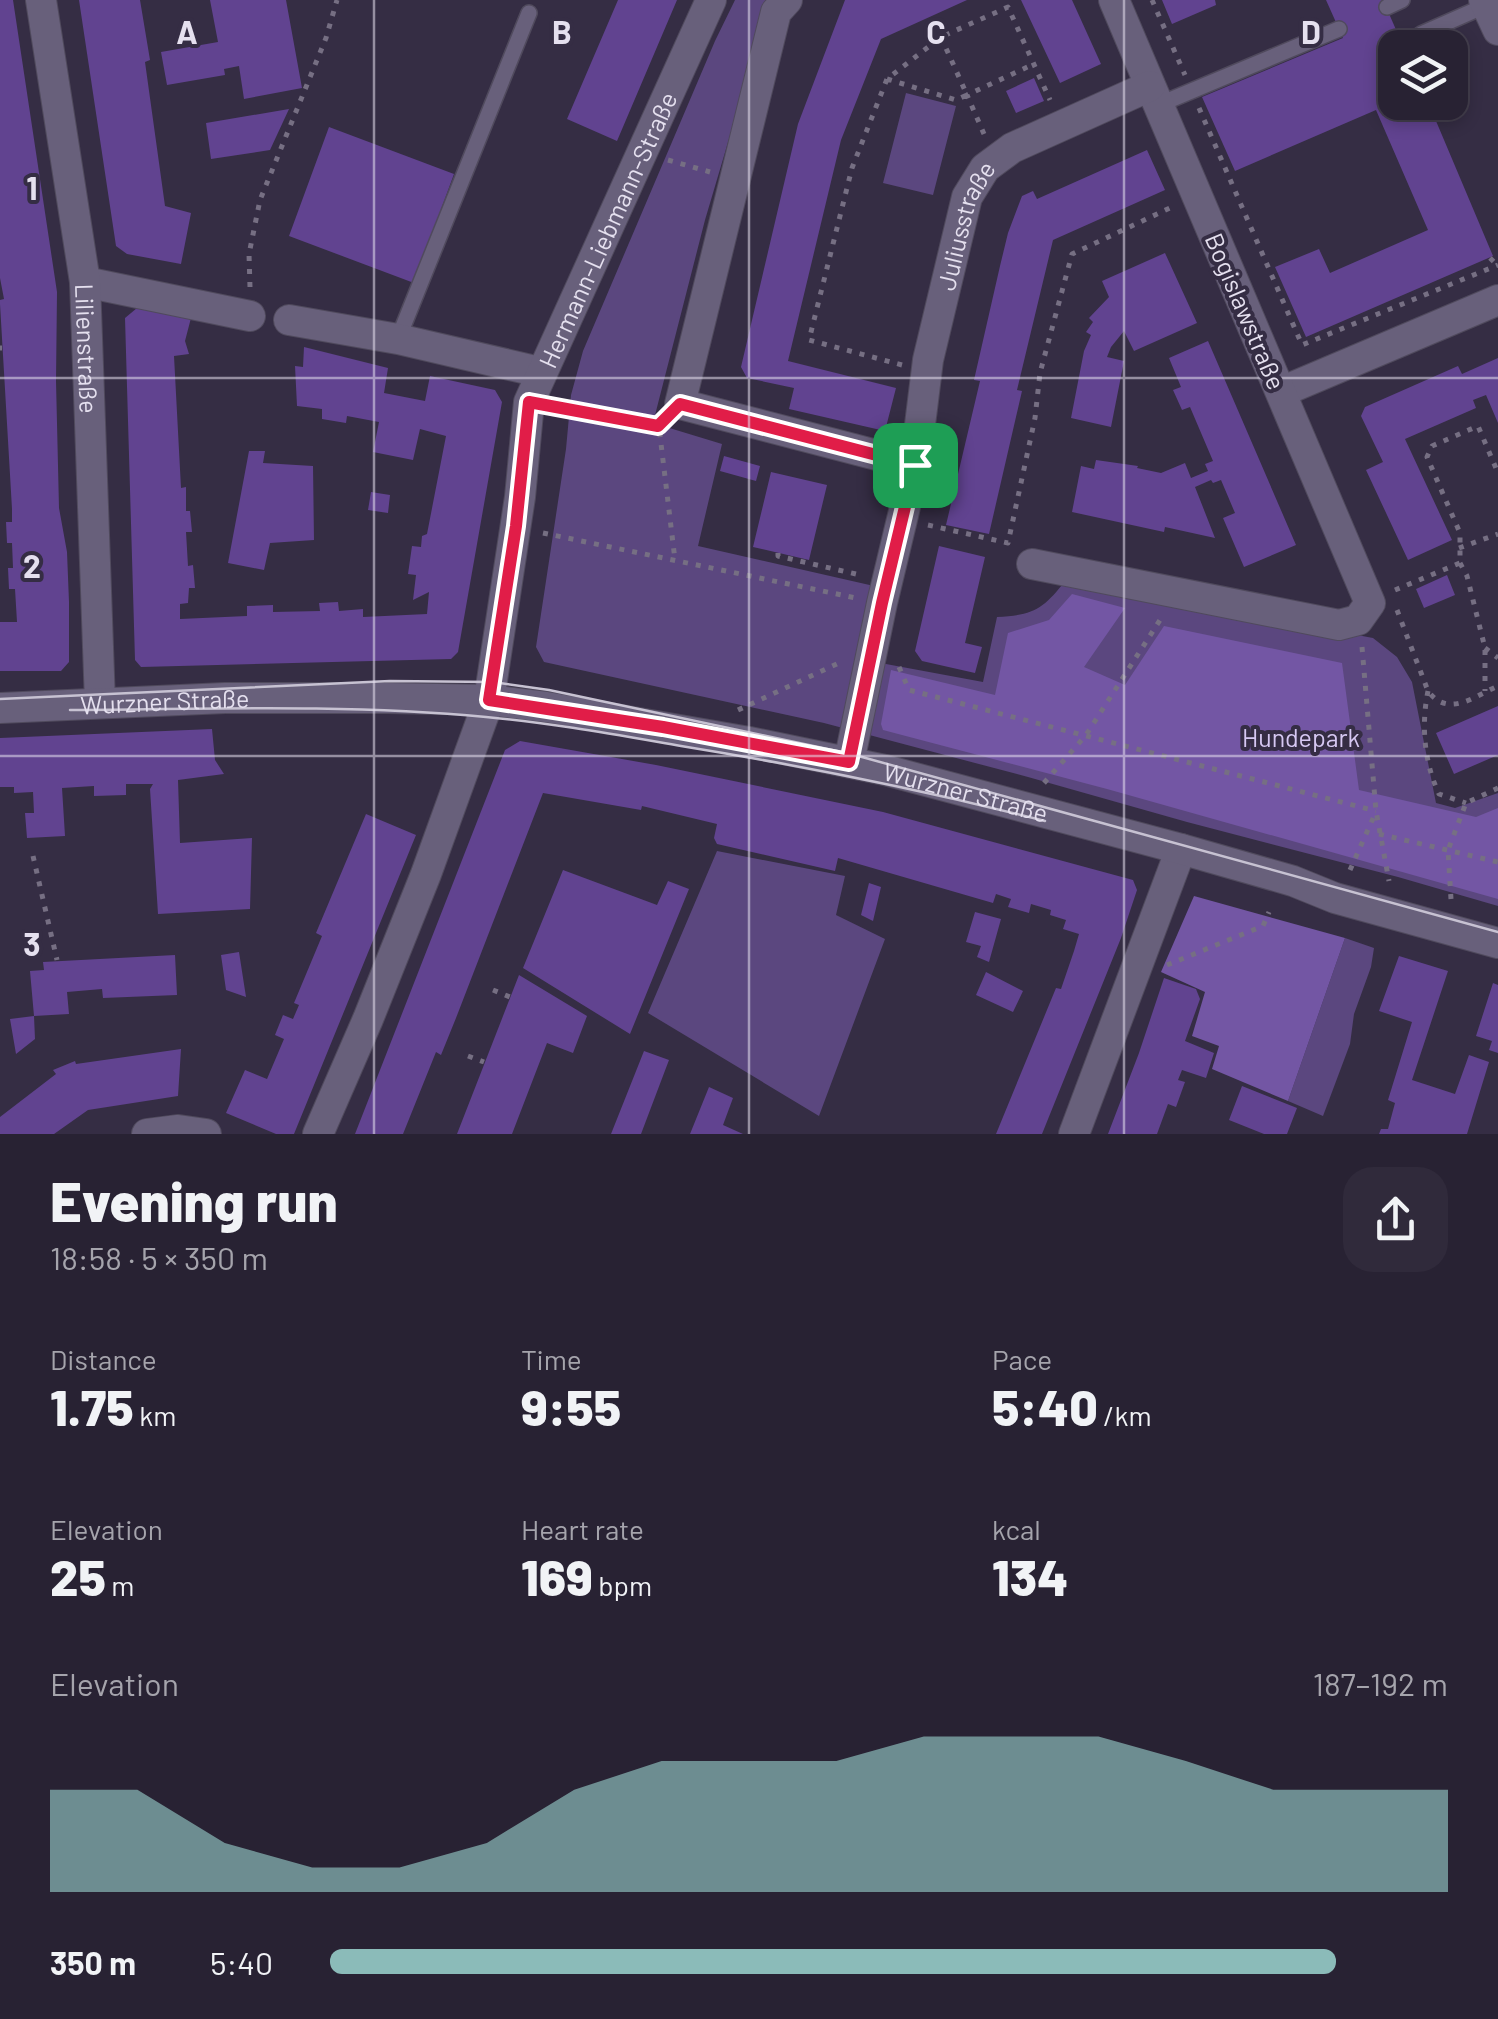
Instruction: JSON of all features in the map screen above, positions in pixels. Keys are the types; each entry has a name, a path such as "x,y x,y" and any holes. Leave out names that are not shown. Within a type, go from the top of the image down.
{"street":[{"name":"Lilienstraße","path":"40,0 85,282 100,703"},
{"name":"Hermann-Liebmann-Straße","path":"318,1134 432,858 489,700 516,526 529,402 711,0"},
{"path":"788,0 776,12 680,404 915,465"},
{"name":"Bogislawstraße","path":"1114,0 1373,605"},
{"name":"Juliusstraße","path":"849,762 915,465 927,370 967,198 985,168 1012,148 1062,126 1154,95"},
{"path":"85,282 250,316"},
{"path":"1280,392 1498,300"},
{"path":"289,320 540,372"},
{"path":"1032,564 1339,624 1373,605"},
{"name":"Wurzner Straße","path":"0,708 225,698 489,700 663,727 913,777 1293,881 1335,898 1498,944"},
{"path":"1074,1134 1181,850"},
{"path":"147,1134 178,1130 206,1134"}],"lane":[{"path":"1434,30 1490,12"},
{"path":"398,340 529,13"},
{"path":"1154,95 1192,91 1339,29"}],"path":[{"path":"250,316 249,254 260,200 326,38 337,0"},
{"path":"1152,0 1302,345 1498,266 1490,258"},
{"path":"927,370 810,340 852,168 887,79 941,37 1008,6 1062,126"},
{"path":"941,37 996,160"},
{"path":"887,79 956,100 1034,64"},
{"path":"641,152 735,179"},
{"path":"903,520 1008,543 1035,418 1040,373 1072,254 1197,196"},
{"path":"529,402 658,426"},
{"path":"658,426 680,404"},
{"path":"658,426 675,560"},
{"path":"1485,692 1486,648 1460,563 1460,533 1426,457 1432,446 1478,426 1498,473"},
{"path":"516,526 675,560 885,592"},
{"path":"1459,548 1498,534"},
{"path":"778,553 885,592"},
{"path":"1373,605 1460,563"},
{"path":"1043,784 1086,735 1177,593"},
{"path":"1373,605 1436,702 1454,705 1498,686"},
{"path":"1373,605 1364,665 1376,811 1390,881"},
{"path":"1486,648 1498,658"},
{"path":"738,710 852,656"},
{"path":"899,666 910,690 1376,811"},
{"path":"1428,691 1423,715 1429,773 1439,794 1466,803 1498,788"},
{"path":"1452,898 1448,850 1466,803"},
{"path":"1350,870 1376,811"},
{"path":"1379,834 1498,862"},
{"path":"33,856 56,960"},
{"path":"1167,965 1263,926 1269,912"},
{"path":"493,990 510,997"},
{"path":"468,1056 484,1062"}],"green space":[{"name":"Hundepark","path":"735,0 773,0 705,220 653,423 722,444 698,546 874,586 859,659 983,682 997,617 1037,609 1066,580 1373,638 1397,657 1412,682 1436,803 1455,808 1498,793 1498,906 824,723 544,662 536,647 571,395 583,351"},
{"path":"906,93 956,106 933,195 883,183"},
{"path":"1072,594 1125,608 1084,667 1125,685 1164,626 1342,663 1359,790 1476,817 1498,808 1498,899 883,730 891,670 995,695 1008,633 1049,620"},
{"path":"717,851 845,876 836,915 885,939 819,1116 648,1013"},
{"path":"1194,896 1345,938 1288,1101 1212,1069 1219,1046 1192,1036 1205,992 1161,972"},
{"path":"1345,938 1374,948 1354,1014 1350,1044 1323,1116 1288,1101"}],"building":[{"path":"0,0 13,0 57,292 59,508 67,552 69,602 69,662 61,671 0,671 0,622 17,622 15,589 9,589 12,543 7,543 6,522 12,522 12,509 0,304 4,299 0,278"},
{"path":"79,0 140,0 165,206 191,213 181,264 127,254 116,246"},
{"path":"210,0 286,0 302,88 244,99 239,66 224,69 225,75 167,85 161,52 218,42"},
{"path":"618,0 677,0 617,141 567,119"},
{"path":"845,0 967,0 881,39 841,140 788,361 896,388 885,431 789,409 794,388 747,378 741,367 798,124"},
{"path":"1021,0 1072,0 1101,64 1060,83"},
{"path":"1162,0 1215,0 1216,5 1172,24"},
{"path":"1326,0 1383,0 1396,30 1378,30 1378,115 1376,110 1235,171 1202,97 1343,38"},
{"path":"1034,78 1044,101 1016,113 1006,91"},
{"path":"289,109 270,150 211,159 206,123"},
{"path":"1380,120 1436,120 1493,256 1306,337 1275,267 1319,249 1330,273 1428,230"},
{"path":"329,127 454,174 414,283 289,236"},
{"path":"1147,150 1165,190 1053,240 1017,390 1022,391 989,534 946,525 980,381 974,380 1000,266 1022,196 1033,191 1037,199"},
{"path":"1165,253 1197,323 1134,351 1124,331 1107,357 1124,361 1111,427 1071,418 1084,351 1091,335 1086,332 1093,322 1089,318 1109,297 1102,281"},
{"path":"137,308 191,318 185,341 189,354 174,356 181,488 186,487 186,511 190,511 192,532 186,532 188,566 193,565 195,588 189,588 188,603 180,604 180,619 247,616 247,606 273,605 273,612 320,611 319,603 338,602 339,611 363,609 363,617 427,614 429,592 413,600 416,575 408,574 412,546 421,547 422,536 427,534 446,436 420,429 413,460 373,452 379,422 347,416 346,423 322,419 322,409 297,406 295,366 303,367 304,347 388,368 384,393 425,401 430,376 495,390 502,402 458,652 451,659 141,667 135,660 125,318"},
{"path":"1208,341 1296,545 1244,567 1223,518 1235,513 1221,480 1195,487 1215,538 1165,527 1164,532 1072,512 1081,466 1094,469 1096,460 1161,473 1185,463 1191,478 1208,471 1205,464 1213,461 1190,407 1182,410 1173,390 1181,387 1169,358"},
{"path":"1498,358 1498,423 1486,395 1473,400 1476,408 1405,439 1452,540 1408,560 1366,470 1383,462 1361,416 1365,407 1458,366 1462,374"},
{"path":"249,451 265,451 263,463 313,466 314,540 270,543 264,570 228,563"},
{"path":"724,456 760,466 756,481 720,471"},
{"path":"771,472 827,485 809,560 753,547"},
{"path":"371,492 390,495 388,513 368,510"},
{"path":"939,546 985,557 965,643 982,647 975,673 922,661 915,651"},
{"path":"1447,575 1455,595 1424,608 1416,589"},
{"path":"1498,706 1498,755 1454,774 1436,733"},
{"path":"212,729 215,760 224,774 178,780 180,843 252,838 250,909 158,914 150,789 153,784 126,784 126,795 94,796 94,786 62,788 65,836 27,838 25,813 34,813 33,792 14,793 14,787 0,787 0,738"},
{"path":"520,741 883,812 1133,880 1137,890 1121,938 1042,1134 996,1134 1074,951 1079,934 1063,929 1066,920 1031,904 1029,913 1008,907 1011,899 996,894 993,903 838,858 835,871 717,844 717,824 642,806 641,810 543,793 441,1055 436,1052 403,1134 355,1134 505,750"},
{"path":"366,814 416,835 294,1134 276,1134 226,1113 245,1070 267,1079 284,1039 275,1035 283,1015 293,1019 299,1005 294,1003 322,936 316,933"},
{"path":"563,870 657,905 668,881 689,889 630,1034 523,968"},
{"path":"869,883 881,887 873,921 861,915"},
{"path":"975,912 1001,919 989,962 977,957 981,946 966,942"},
{"path":"239,952 246,997 226,990 221,955"},
{"path":"175,955 177,995 103,998 102,989 67,992 69,1014 34,1016 30,971 44,970 43,962"},
{"path":"1399,956 1448,971 1412,1080 1455,1094 1469,1055 1489,1062 1467,1134 1379,1134 1381,1129 1388,1129 1395,1103 1388,1100 1412,1022 1379,1011"},
{"path":"986,972 1023,991 1013,1012 976,995"},
{"path":"519,975 587,1016 573,1053 547,1043 512,1134 457,1134"},
{"path":"1164,978 1196,989 1200,999 1185,1041 1214,1053 1206,1078 1182,1070 1178,1080 1185,1082 1176,1107 1168,1104 1157,1134 1108,1134 1139,1053"},
{"path":"1493,983 1498,985 1498,1053 1489,1050 1492,1041 1476,1036"},
{"path":"34,1016 35,1039 16,1054 10,1019"},
{"path":"181,1049 178,1096 88,1110 54,1134 0,1134 0,1117 56,1074 53,1070 75,1061 76,1064"},
{"path":"644,1051 669,1060 641,1134 611,1134"},
{"path":"1242,1086 1297,1108 1287,1134 1264,1134 1229,1120"},
{"path":"709,1087 733,1098 723,1125 743,1134 690,1134"}],"tram line":[{"path":"0,699 390,681 493,682 549,690 851,754 1498,932"},
{"path":"70,710 330,709 511,720 818,770 1045,821"}],"route":[{"path":"529,402 658,426 680,404 915,465 849,762 489,700 516,526 529,402"}]}
